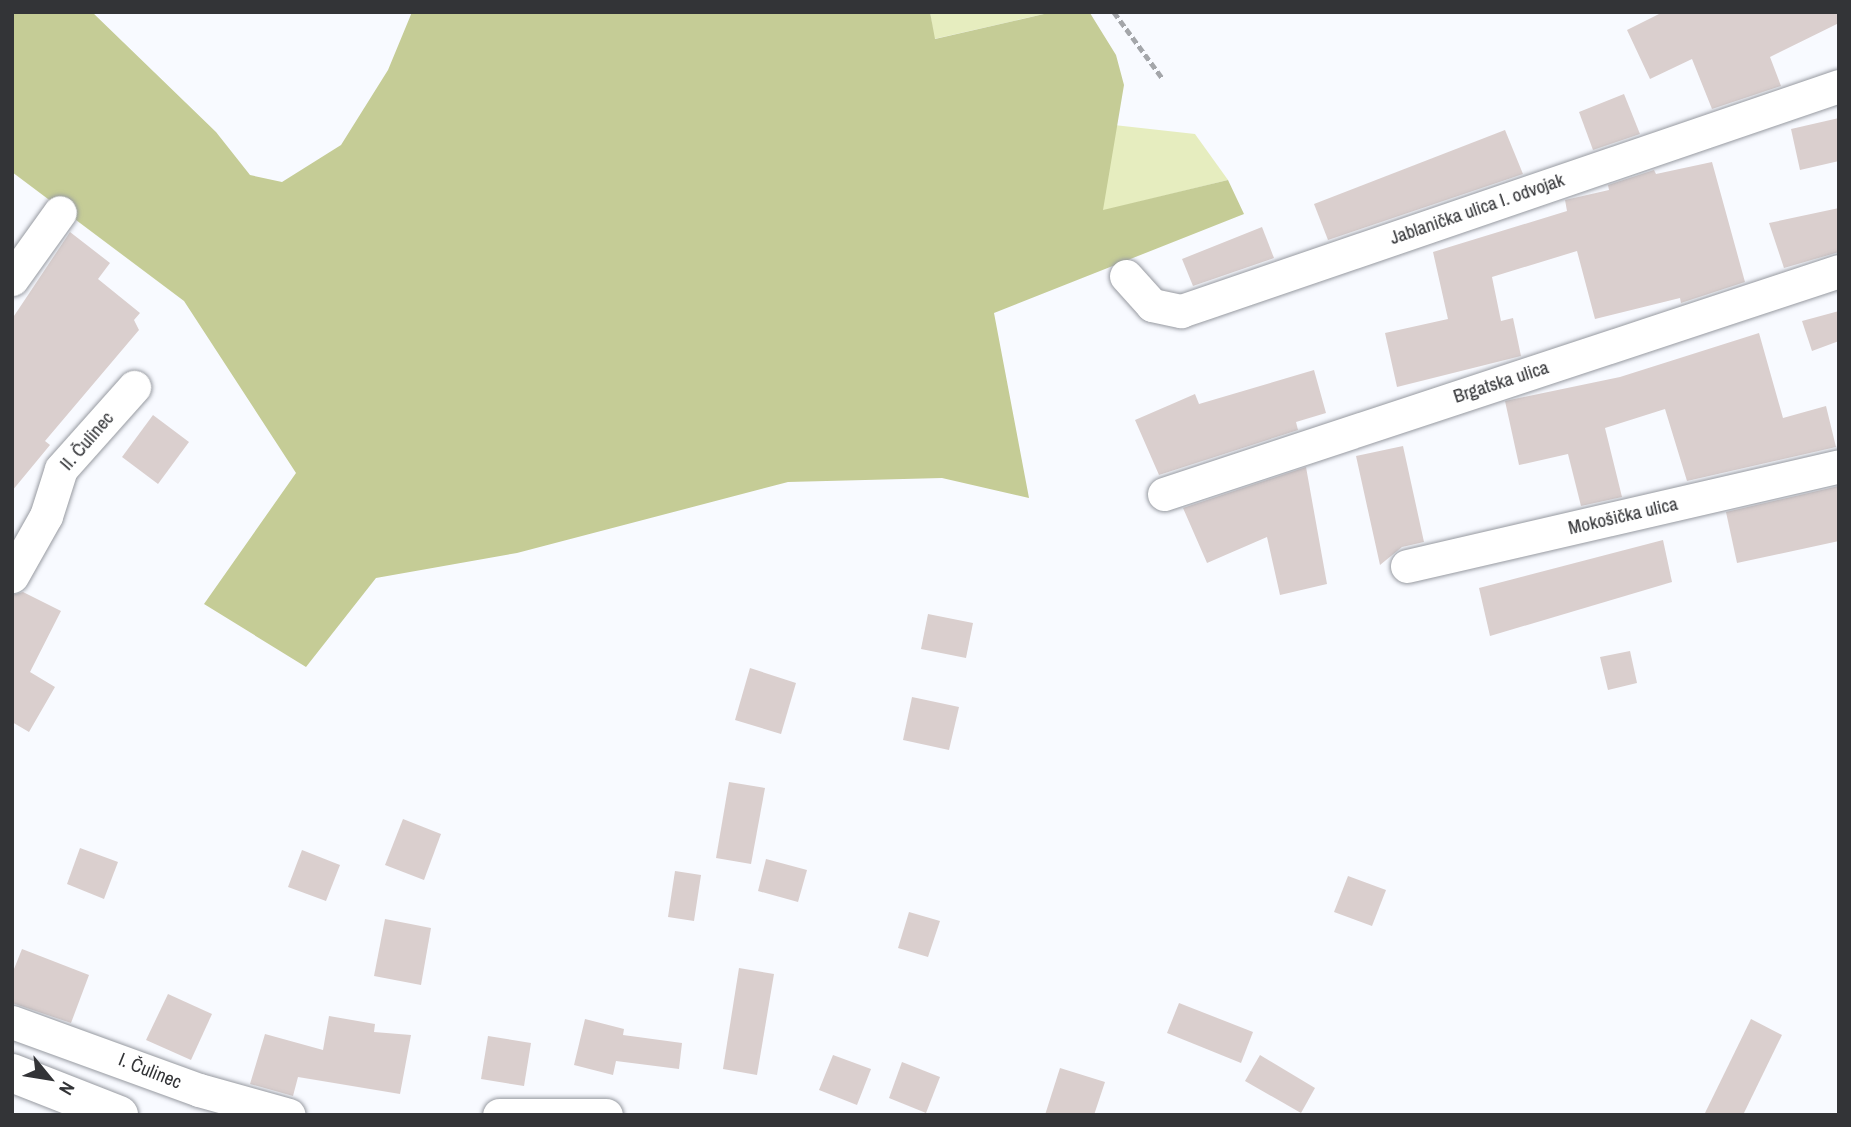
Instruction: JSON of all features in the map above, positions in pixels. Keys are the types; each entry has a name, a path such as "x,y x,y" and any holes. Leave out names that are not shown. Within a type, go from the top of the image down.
{"street":[{"name":"Jablanička ulica I. odvojak","path":"1126,276 1152,305 1181,311 1839,86"},
{"path":"12,279 61,212"},
{"name":"Brgatska ulica","path":"1164,494 1839,271"},
{"name":"II. Čulinec","path":"12,576 46,516 61,468 134,387"},
{"name":"Mokošička ulica","path":"1407,566 1839,466"},
{"name":"I. Čulinec","path":"12,1021 199,1090 289,1115"},
{"path":"12,1073 119,1115"},
{"path":"499,1115 606,1115"}],"path":[{"path":"1114,12 1163,79"}],"green space":[{"path":"12,12 92,12 216,132 250,175 282,182 341,145 388,70 412,12 930,12 935,39 1044,14 1090,13 1116,55 1124,85 1103,210 1228,180 1244,214 994,313 1029,498 942,478 788,482 517,553 376,578 306,667 204,604 296,473 184,301 12,172"},
{"path":"930,12 1090,13 1044,14 934,39"},
{"path":"1114,125 1195,134 1228,180 1102,211"}],"building":[{"path":"1663,12 1839,12 1839,23 1770,57 1781,86 1712,109 1692,59 1650,79 1627,30"},
{"path":"1624,94 1640,134 1593,150 1579,112"},
{"path":"1839,118 1839,161 1800,170 1791,129"},
{"path":"1505,130 1523,174 1328,240 1314,204"},
{"path":"1712,162 1745,282 1681,303 1680,298 1595,319 1577,251 1492,277 1501,321 1513,318 1521,356 1397,387 1385,333 1448,319 1433,252 1567,211 1565,200 1609,190 1608,185 1654,170 1656,174"},
{"path":"1839,208 1839,252 1784,268 1769,223"},
{"path":"1262,227 1274,258 1193,286 1182,259"},
{"path":"70,232 110,263 98,279 140,313 134,320 139,330 45,441 50,445 12,491 12,319"},
{"path":"1839,311 1839,341 1812,351 1802,321"},
{"path":"1759,333 1783,418 1826,406 1836,447 1687,481 1665,409 1605,428 1622,497 1581,506 1568,454 1519,465 1505,401 1620,377"},
{"path":"1314,370 1326,413 1296,422 1298,430 1159,475 1135,420 1195,394 1199,404"},
{"path":"153,415 189,442 158,484 122,457"},
{"path":"1403,446 1424,542 1402,547 1380,565 1356,456"},
{"path":"1306,467 1327,584 1280,595 1267,537 1207,563 1183,508"},
{"path":"1839,486 1839,541 1737,563 1726,512"},
{"path":"1663,540 1672,582 1490,636 1479,588"},
{"path":"23,592 61,611 30,672 55,687 29,732 12,722 12,595"},
{"path":"928,614 973,623 966,658 921,649"},
{"path":"1630,651 1637,683 1608,690 1600,657"},
{"path":"750,668 796,683 781,734 735,720"},
{"path":"912,697 959,707 949,750 903,740"},
{"path":"729,782 765,788 751,864 716,858"},
{"path":"403,819 441,834 424,880 385,865"},
{"path":"80,848 118,862 104,899 67,884"},
{"path":"302,850 340,865 326,901 288,887"},
{"path":"766,859 807,870 798,902 758,891"},
{"path":"675,871 701,875 694,921 668,917"},
{"path":"1348,876 1386,890 1372,926 1334,912"},
{"path":"909,912 940,921 928,957 898,948"},
{"path":"385,919 431,928 421,985 374,976"},
{"path":"22,949 89,975 71,1023 12,1003 12,974"},
{"path":"739,968 774,974 757,1075 723,1069"},
{"path":"168,994 212,1014 191,1060 146,1040"},
{"path":"1179,1003 1253,1032 1241,1063 1167,1033"},
{"path":"329,1016 375,1024 374,1032 411,1035 400,1094 298,1077 293,1096 250,1084 265,1034 323,1050"},
{"path":"585,1019 624,1029 623,1035 682,1043 679,1069 616,1061 613,1075 574,1065"},
{"path":"1751,1019 1782,1035 1743,1115 1704,1115"},
{"path":"488,1036 531,1043 524,1086 481,1079"},
{"path":"833,1055 871,1069 857,1105 819,1090"},
{"path":"1260,1055 1315,1088 1301,1113 1245,1081"},
{"path":"902,1062 940,1077 926,1113 889,1098"},
{"path":"1060,1068 1105,1082 1094,1115 1045,1115"}]}
